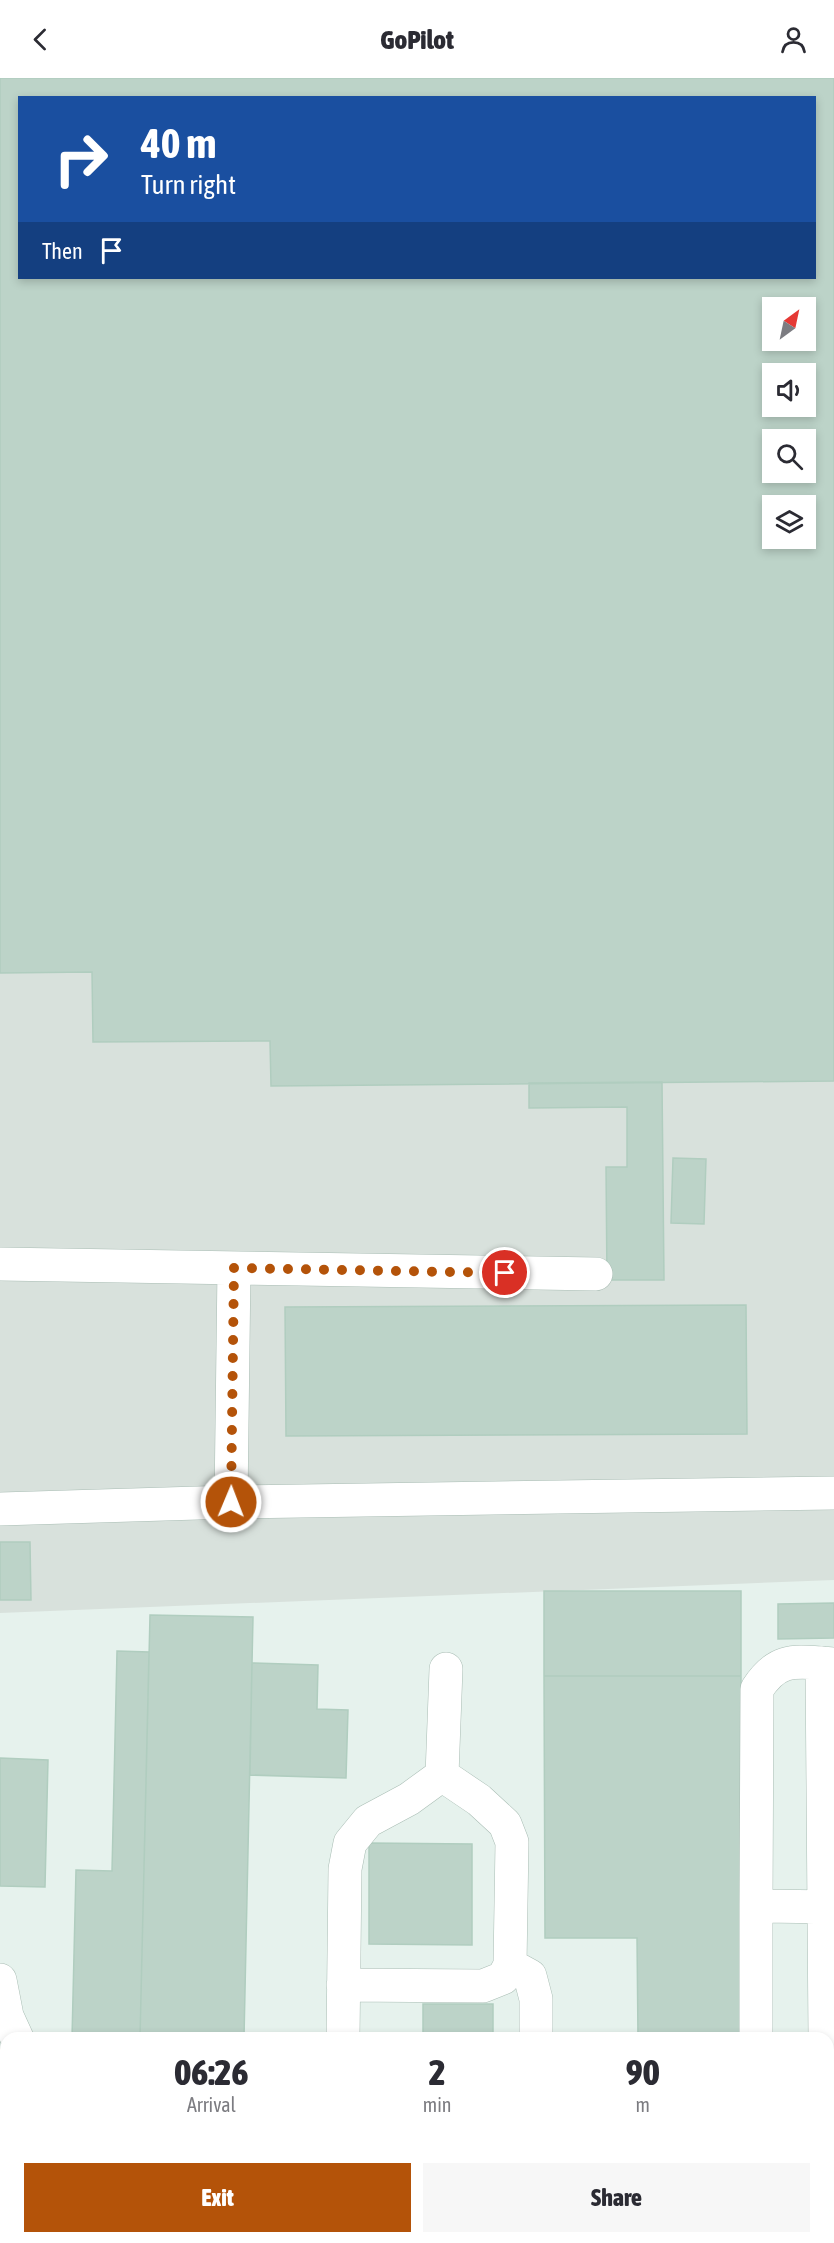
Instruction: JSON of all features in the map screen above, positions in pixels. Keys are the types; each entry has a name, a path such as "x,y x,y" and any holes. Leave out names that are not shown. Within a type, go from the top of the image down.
{"lane":[{"path":"0,1264 596,1274"},
{"path":"231,1502 234,1268"},
{"path":"0,1509 231,1502 834,1493"},
{"path":"756,2032 757,1689 767,1673 784,1663 828,1663 829,1906 825,2032"},
{"path":"442,1775 446,1669"},
{"path":"343,1985 483,1986 502,1978 510,1965 512,1842 506,1824 479,1800 442,1775"},
{"path":"343,2032 345,1869 350,1843 368,1821 409,1799 442,1775"},
{"path":"756,1906 829,1906"},
{"path":"510,1965 530,1976 536,1999 536,2032"},
{"path":"0,1980 7,2016 14,2032"}],"shaded area":[{"path":"0,78 834,78 834,1580 0,1613"}],"building":[{"path":"0,78 834,78 834,1081 271,1086 270,1041 93,1042 92,972 0,973"},
{"path":"662,1082 664,1280 607,1280 606,1167 627,1167 627,1107 529,1108 529,1083"},
{"path":"673,1158 706,1159 704,1224 671,1223"},
{"path":"746,1305 747,1434 286,1436 285,1307"},
{"path":"0,1542 30,1542 31,1600 0,1600"},
{"path":"544,1591 741,1591 741,1676 544,1676"},
{"path":"834,1603 834,1638 778,1639 778,1604"},
{"path":"150,1615 253,1617 244,2032 140,2032"},
{"path":"117,1651 149,1652 140,2032 72,2032 76,1870 112,1871"},
{"path":"252,1663 318,1665 317,1709 348,1710 346,1778 250,1775"},
{"path":"544,1676 741,1676 742,2032 638,2032 637,1938 545,1938"},
{"path":"0,1758 48,1760 45,1887 0,1886"},
{"path":"369,1843 472,1844 472,1945 369,1944"},
{"path":"423,2004 493,2004 493,2032 423,2032"}],"route":[{"path":"231,1502 234,1268 505,1273"}]}
